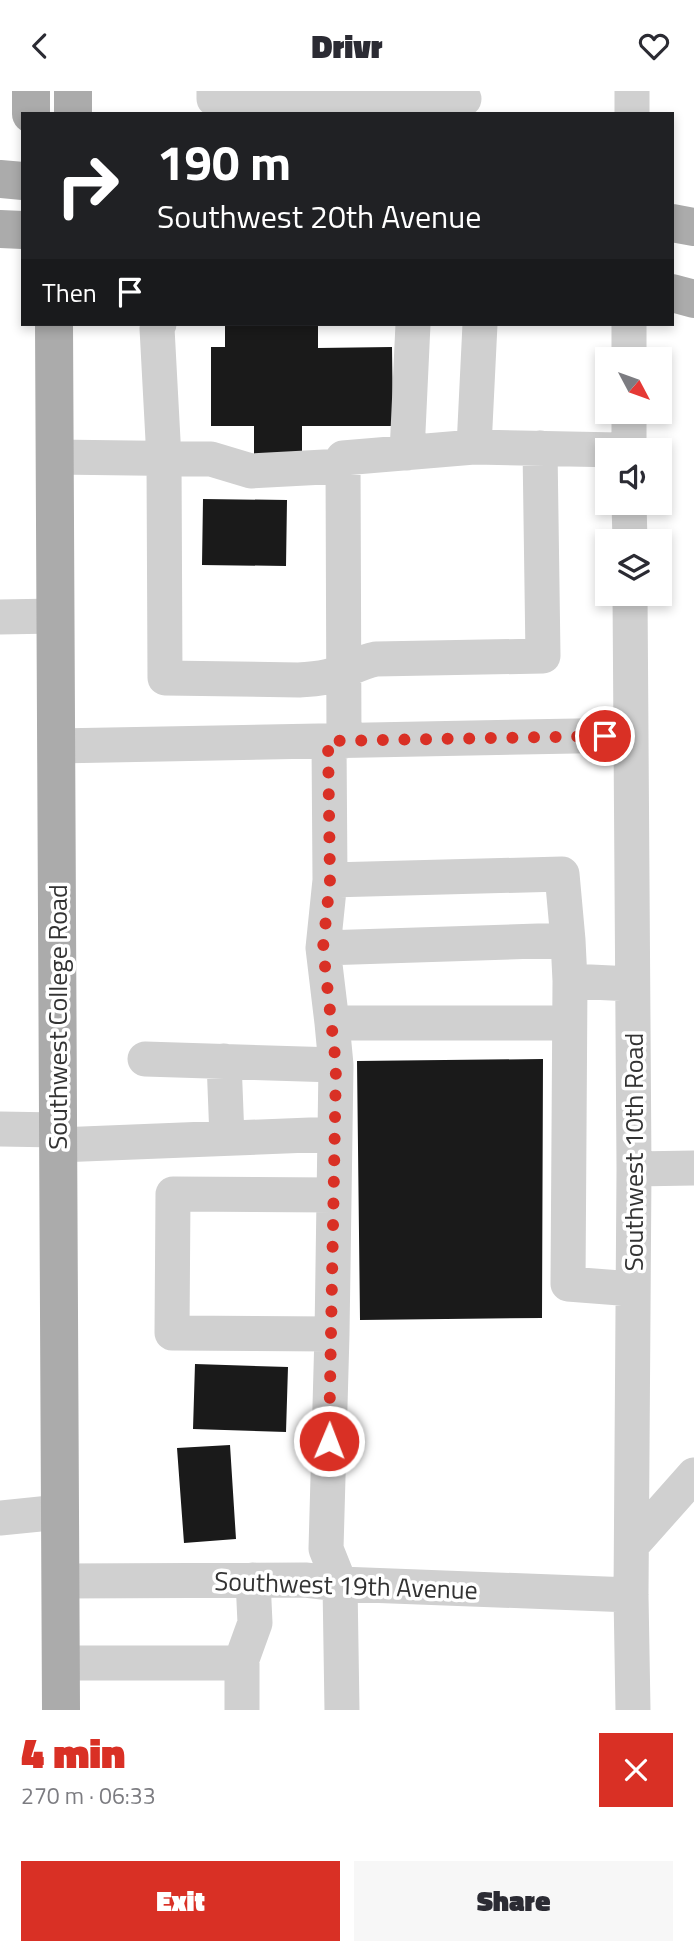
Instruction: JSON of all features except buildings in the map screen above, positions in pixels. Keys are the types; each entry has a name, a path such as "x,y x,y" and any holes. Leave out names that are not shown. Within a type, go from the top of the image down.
{"main road":[{"path":"31,91 32,112"},
{"path":"73,91 73,112"},
{"path":"0,179 21,180"},
{"path":"674,223 694,227"},
{"path":"0,229 21,230"},
{"path":"674,294 694,299"},
{"name":"Southwest College Road","path":"54,326 61,1710"}],"street":[{"path":"214,91 214,99 464,101"},
{"path":"632,91 632,112"},
{"path":"158,326 163,459 165,678 319,679 363,661 376,659 543,656 540,449"},
{"path":"407,453 413,326"},
{"path":"474,447 480,326"},
{"path":"629,326 629,347"},
{"path":"342,1710 340,1584 326,1549 336,1065 323,948 330,880 336,741 344,670 343,459 474,447 595,450"},
{"path":"54,457 211,459 251,471 343,466"},
{"name":"Southwest 10th Road","path":"630,606 634,1169 631,1595 633,1710"},
{"path":"0,617 55,616"},
{"path":"55,746 631,735"},
{"path":"330,880 562,874 570,981 568,1284 633,1289"},
{"path":"323,948 569,940"},
{"path":"570,981 632,984"},
{"path":"332,1023 569,1023"},
{"path":"145,1059 336,1065"},
{"path":"205,1194 217,1139 224,1061"},
{"path":"0,1129 58,1137 217,1139 335,1134"},
{"path":"634,1169 694,1168"},
{"path":"332,1334 172,1333 173,1194 334,1195"},
{"path":"632,1545 694,1475"},
{"path":"0,1518 60,1512"},
{"path":"242,1710 241,1663 255,1623 253,1580"},
{"name":"Southwest 19th Avenue","path":"60,1581 305,1580 340,1584 631,1595"},
{"path":"61,1663 241,1663"}],"route":[{"path":"329,1441 336,1065 323,948 330,880 328,741 605,736"}]}
